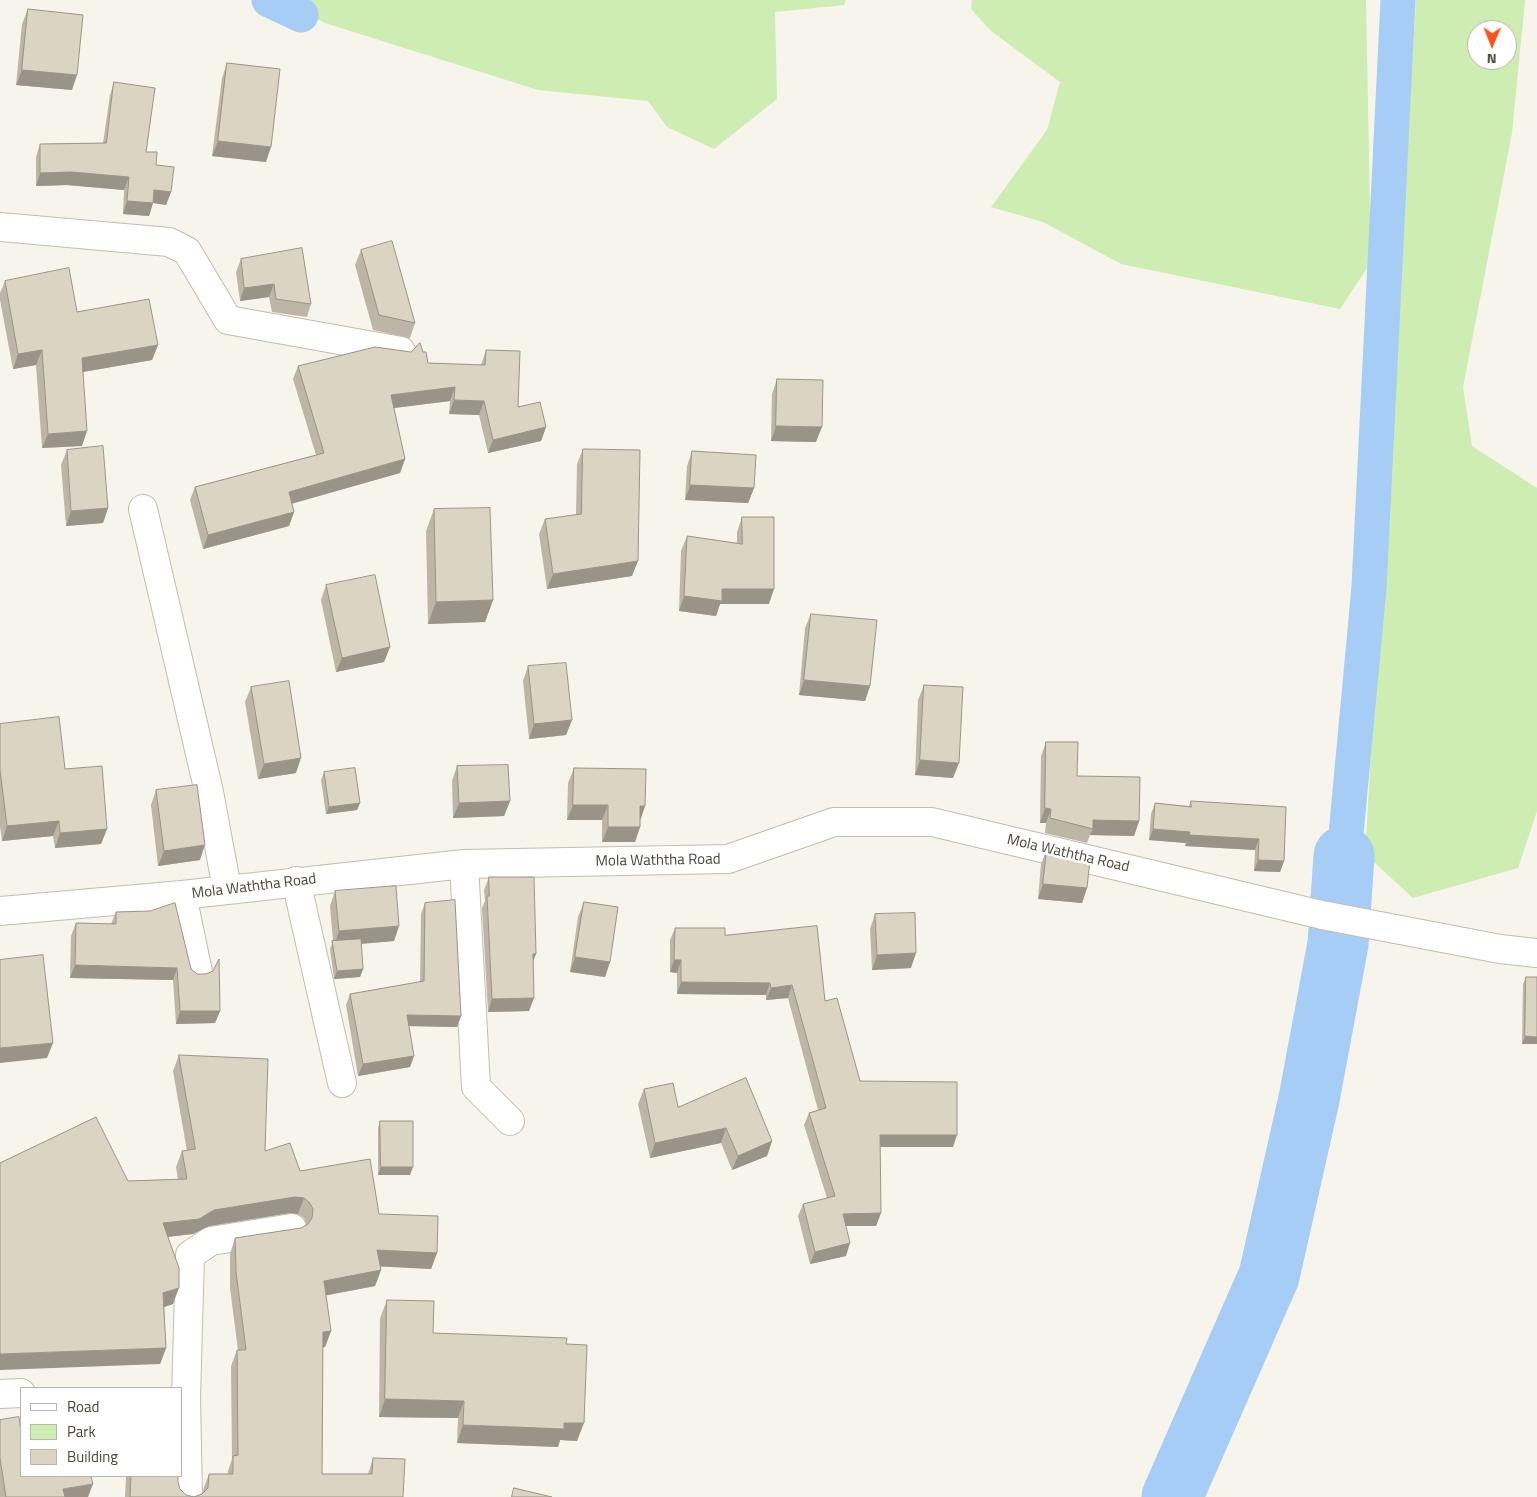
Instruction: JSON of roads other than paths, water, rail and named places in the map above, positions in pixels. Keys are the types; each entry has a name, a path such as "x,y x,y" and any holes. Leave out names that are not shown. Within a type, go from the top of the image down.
{"street":[{"path":"0,227 169,242 187,251 228,320 401,351"},
{"path":"143,509 209,792 227,889"},
{"name":"Mola Waththa Road","path":"0,911 182,895 464,864 728,860 834,822 932,822 1322,915 1500,949 1537,953"},
{"path":"464,864 476,1087 510,1121"},
{"path":"296,881 342,1083"},
{"path":"182,895 198,972"},
{"path":"188,1497 184,1398 190,1255 211,1240 292,1228"},
{"path":"0,1394 20,1394"}],"waterway":[{"path":"269,0 301,15"},
{"path":"1344,856 1369,587 1398,0"},
{"path":"1172,1497 1269,1276 1309,1099 1338,944 1344,856"}]}
